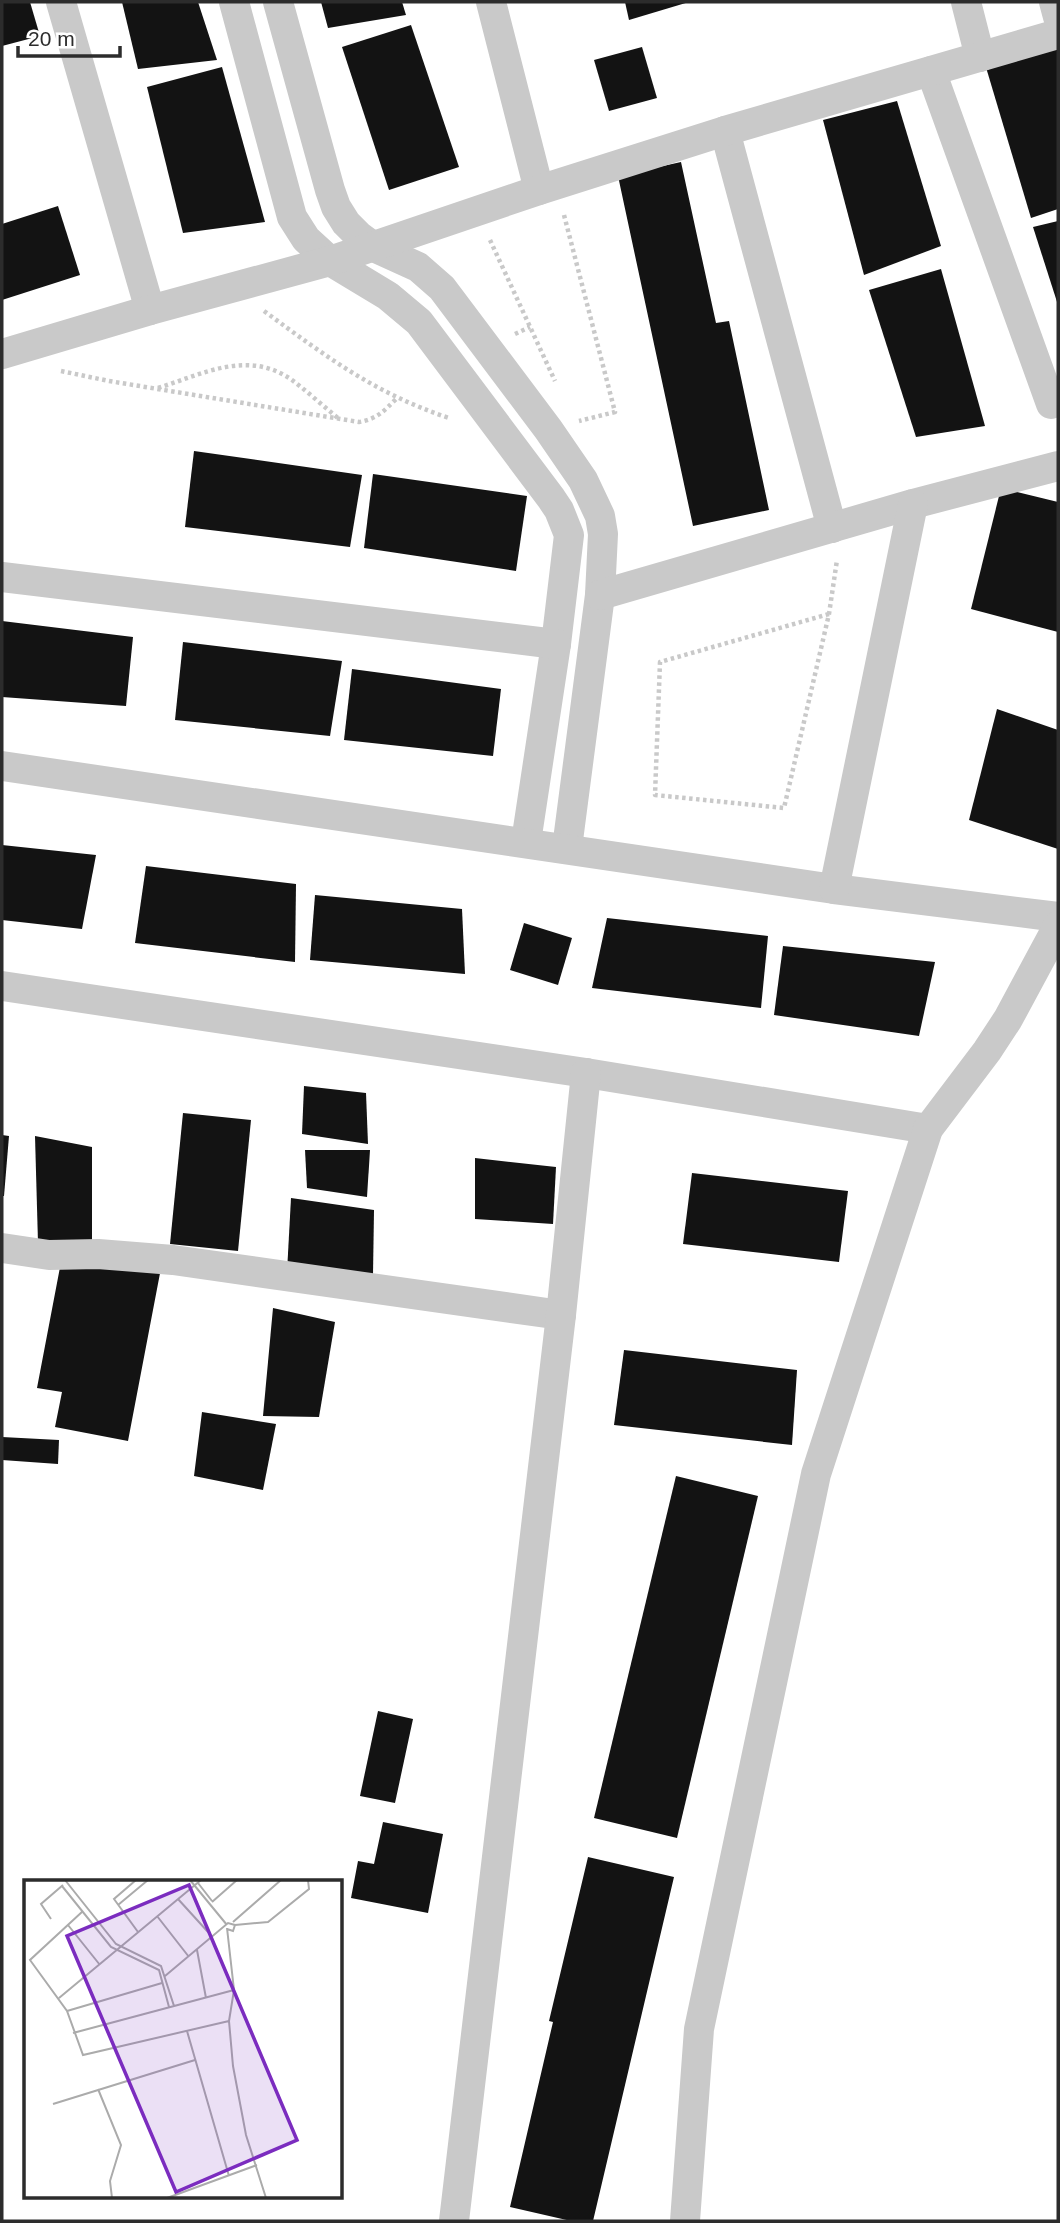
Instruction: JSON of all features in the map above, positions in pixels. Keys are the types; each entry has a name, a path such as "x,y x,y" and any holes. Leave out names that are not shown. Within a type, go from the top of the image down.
{"street":[{"path":"61,2 150,310"},
{"path":"234,2 292,217 306,239 330,261 388,296 419,322 551,498 569,535 556,644 526,842"},
{"path":"278,2 336,207 346,223 374,247 418,267 442,288 548,429 593,496 600,516 603,534 600,596 567,848"},
{"path":"492,2 548,187"},
{"path":"966,2 980,57"},
{"path":"1054,2 1058,17"},
{"path":"2,354 330,261 476,210 725,131 1058,34"},
{"path":"931,71 1051,404"},
{"path":"725,131 832,528"},
{"path":"600,596 913,504 1058,466"},
{"path":"834,889 913,504"},
{"path":"569,535 603,534"},
{"path":"2,577 556,644"},
{"path":"2,766 834,889 1058,917"},
{"path":"685,2221 699,2029 816,1474 928,1129 994,1041 1058,926"},
{"path":"2,986 586,1073 928,1129"},
{"path":"454,2221 561,1315 586,1073"},
{"path":"2,1248 49,1255 98,1254 173,1260 561,1315"}],"path":[{"path":"548,187 615,412 548,429"},
{"path":"476,210 557,387"},
{"path":"233,287 362,380 396,399 454,420"},
{"path":"154,389 240,364 258,365 290,379 339,419"},
{"path":"58,370 154,389 359,422 381,415 396,399"},
{"path":"829,614 660,662 655,795 784,808 829,614 838,556 832,528"}],"building":[{"path":"2,2 30,2 40,36 2,46"},
{"path":"122,2 198,2 217,60 138,69"},
{"path":"321,2 402,2 406,15 328,28"},
{"path":"625,2 689,2 629,20"},
{"path":"411,25 459,167 389,190 342,47"},
{"path":"1058,44 1058,209 1031,218 985,64"},
{"path":"642,47 657,98 609,111 594,60"},
{"path":"222,67 265,222 183,233 147,87"},
{"path":"897,101 941,246 864,275 823,120"},
{"path":"681,162 716,323 729,321 769,510 693,526 618,176"},
{"path":"58,206 80,275 2,300 2,224"},
{"path":"1058,221 1058,305 1033,227"},
{"path":"941,269 985,426 916,437 869,290"},
{"path":"194,451 362,475 350,547 185,527"},
{"path":"373,474 527,496 516,571 364,548"},
{"path":"1001,488 1058,502 1058,632 971,609"},
{"path":"2,621 133,637 126,706 2,697"},
{"path":"183,642 342,661 330,736 175,720"},
{"path":"352,669 501,689 493,756 344,740"},
{"path":"997,709 1058,730 1058,849 969,820"},
{"path":"2,845 96,855 82,929 2,920"},
{"path":"146,866 296,884 295,962 135,943"},
{"path":"315,895 462,909 465,974 310,960"},
{"path":"607,918 768,936 761,1008 592,988"},
{"path":"524,923 572,938 558,985 510,970"},
{"path":"783,946 935,962 919,1036 774,1015"},
{"path":"304,1086 366,1093 368,1144 302,1134"},
{"path":"183,1113 251,1120 238,1251 170,1244"},
{"path":"2,1135 9,1136 4,1196 2,1196"},
{"path":"35,1136 92,1147 92,1250 38,1243"},
{"path":"305,1150 370,1150 367,1197 307,1188"},
{"path":"475,1158 556,1167 553,1224 475,1219"},
{"path":"692,1173 848,1191 839,1262 683,1244"},
{"path":"291,1198 374,1210 373,1275 287,1272"},
{"path":"61,1262 161,1268 128,1441 55,1427 62,1392 37,1388"},
{"path":"273,1308 335,1322 319,1417 263,1416"},
{"path":"624,1350 797,1370 792,1445 614,1425"},
{"path":"202,1412 276,1424 263,1490 194,1476"},
{"path":"2,1437 59,1440 58,1464 2,1460"},
{"path":"676,1476 758,1496 677,1838 594,1818"},
{"path":"378,1711 413,1719 395,1803 360,1796"},
{"path":"383,1822 443,1834 428,1913 351,1898 358,1861 374,1864"},
{"path":"588,1857 674,1877 593,2221 571,2221 510,2207 553,2022 549,2021"}]}
